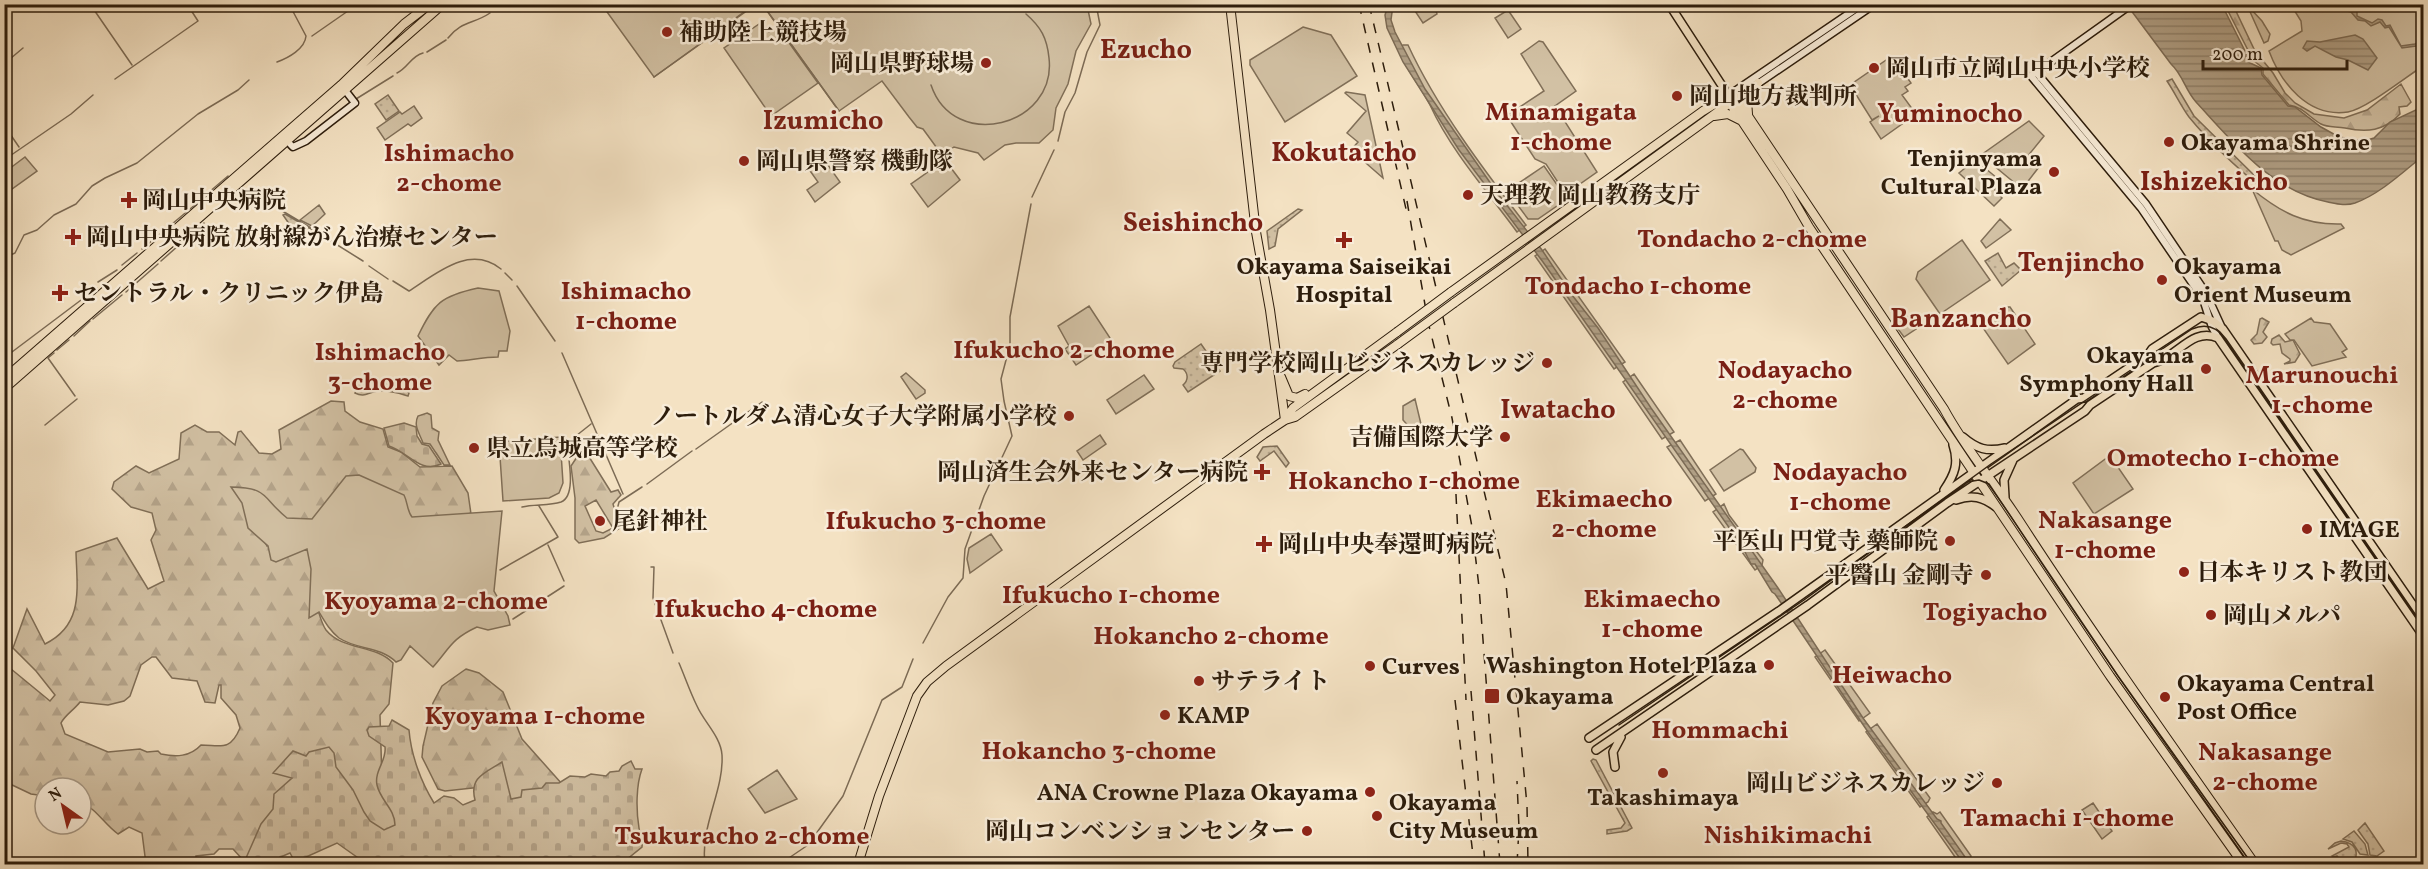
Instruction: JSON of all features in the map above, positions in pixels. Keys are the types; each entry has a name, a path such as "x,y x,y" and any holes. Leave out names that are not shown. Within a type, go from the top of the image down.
{"highway":[{"path":"4,379 341,85 375,51 430,4"},
{"path":"375,51 435,4"},
{"path":"4,389 443,4"},
{"path":"1230,4 1256,232 1270,310 1285,420"},
{"path":"1758,83 1747,100 1746,119 1809,227 2123,697 2242,864"},
{"path":"1285,420 1293,408 1451,292 1530,241 1709,118 1732,98"},
{"path":"1732,98 2121,674 2255,864"},
{"path":"858,864 879,796 917,696 927,682 987,635 1285,420 1295,417 1398,344 1454,303 1530,241 1732,98"},
{"path":"1709,118 1723,114 1746,119"},
{"path":"1278,371 1287,394 1292,398 1301,397 1326,383"}],"main road":[{"path":"1669,4 1732,98"},
{"path":"1732,98 1863,4"},
{"path":"1732,98 1875,4"},
{"path":"2034,74 2132,4"},
{"path":"2034,74 2141,208 2197,290 2218,338 2424,638"},
{"path":"2034,74 2146,204 2206,293 2223,329 2424,621"},
{"path":"291,145 293,147 306,141 355,103 348,94"},
{"path":"1589,738 1779,611 1941,494 2077,399 2084,398 2146,357 2152,349 2197,318 2209,319 2223,329"},
{"path":"1596,750 1811,603 2016,455 2085,411 2090,405 2153,363 2160,362 2195,338 2205,334 2218,338"},
{"path":"1957,432 1979,449 1993,451 2009,447"},
{"path":"1941,494 1956,469 1957,459 1949,436"},
{"path":"2007,502 2003,492 2004,480 2007,469 2016,455"},
{"path":"1947,503 1968,496 1982,498 1998,508"},
{"path":"1615,767 1613,752 1624,733"}],"green space":[{"path":"602,5 755,5 654,77"},
{"path":"763,5 1087,5 1091,24 1076,51 1068,84 1056,108 1053,130 1039,143 1005,145 984,160 978,153 954,147 942,155 882,81 839,111"},
{"path":"1411,5 1418,8 1423,5 1425,9 1432,5 1439,5 1443,10 1436,11 1437,14 1423,23"},
{"path":"2225,5 2233,5 2255,51 2273,73 2285,93 2295,103 2314,114 2344,118 2367,110 2401,84 2411,102 2407,106 2399,107 2400,114 2394,120 2375,129 2361,130 2321,124 2302,110 2289,105 2263,74 2263,68 2253,60"},
{"path":"2247,5 2262,21 2270,34 2268,41 2264,43"},
{"path":"2291,5 2423,5 2423,66 2356,110 2334,112 2320,110 2298,96 2289,86 2269,51 2302,31 2301,21"},
{"path":"1508,10 1521,29 1508,38 1495,18"},
{"path":"762,22 769,32 777,26 818,83 771,116 724,48"},
{"path":"1303,27 1331,35 1357,76 1285,122 1250,65 1250,60"},
{"path":"1539,41 1543,42 1576,91 1555,106 1597,172 1570,191 1563,190 1546,164 1535,159 1511,122 1513,120 1509,114 1544,91 1521,54"},
{"path":"1403,45 1408,45 1447,115 1526,225 1517,232 1448,138 1401,57 1398,49"},
{"path":"1892,56 1911,83 1905,87 1908,91 1902,95 1916,114 1881,139 1870,122 1879,116 1872,120 1850,85"},
{"path":"2172,79 2194,116 2263,184 2264,190 2206,137 2189,117 2167,81"},
{"path":"1346,92 1365,95 1383,178 1351,150 1358,142 1347,133 1366,111"},
{"path":"388,95 399,111 386,120 375,104"},
{"path":"414,106 422,118 411,126 408,124 385,140 377,128 400,112 402,114"},
{"path":"2029,121 2044,136 2027,157 2039,167 2022,189 1981,155"},
{"path":"25,157 37,171 5,194 5,172"},
{"path":"823,158 840,182 815,202 807,190 818,182 808,168"},
{"path":"945,160 960,180 928,207 911,184"},
{"path":"1975,160 2002,182 1995,190 2002,198 1994,206 1959,173"},
{"path":"1544,166 1567,199 1538,219 1528,219 1507,191"},
{"path":"2252,189 2293,216 2315,222 2341,224 2344,228 2291,255 2282,250 2278,241 2275,241"},
{"path":"319,205 325,214 312,226 300,220"},
{"path":"1298,209 1302,210 1278,229 1275,246 1269,249 1267,231"},
{"path":"283,215 313,230 301,241"},
{"path":"2000,219 2011,230 1986,248 1981,241"},
{"path":"1962,240 1990,280 1940,314 1916,279 1918,272"},
{"path":"1545,249 1625,362 1614,369 1535,256"},
{"path":"1998,253 2006,268 2014,263 2021,270 2002,286 1985,261"},
{"path":"478,288 499,291 510,331 507,351 499,351 498,357 457,361 449,355 439,365 418,336 434,308 440,303 455,294"},
{"path":"1089,306 1112,341 1076,365 1065,349 1069,346 1058,326"},
{"path":"2008,307 2035,344 2008,364 1981,325"},
{"path":"1910,315 1917,325 1914,326 1916,329 1904,337 1895,325"},
{"path":"2262,318 2269,322 2263,332 2267,337 2262,343 2254,344 2251,340 2257,334"},
{"path":"2311,318 2314,322 2330,324 2347,349 2342,352 2346,357 2312,366 2294,340 2290,340 2285,334"},
{"path":"2279,335 2285,342 2293,340 2300,354 2295,362 2284,364 2290,359 2282,353 2280,344 2271,343 2272,339"},
{"path":"1201,344 1220,371 1188,392 1183,385 1187,379 1186,372 1173,366 1175,362"},
{"path":"906,373 925,390 925,393 916,399 901,377"},
{"path":"1634,374 1674,432 1662,439 1623,382"},
{"path":"1144,375 1154,389 1116,414 1107,400"},
{"path":"371,376 381,382 393,379 409,393 408,396 386,391 364,395 355,393 358,384"},
{"path":"1415,399 1425,441 1423,442 1403,420 1403,406"},
{"path":"331,401 344,402 345,411 360,422 383,429 388,447 401,452 420,467 452,466 468,493 471,514 316,604 324,627 333,637 377,653 393,663 389,704 380,715 382,781 414,832 271,841 244,861 233,849 219,849 214,854 196,856 196,864 146,864 142,833 129,827 118,834 93,810 93,776 33,776 33,794 10,784 5,789 5,664 50,701 55,695 36,671 13,648 27,609 45,644 58,636 66,627 76,605 76,552 117,538 148,589 164,581 151,540 156,530 152,513 131,507 112,489 114,482 136,466 149,473 179,459 181,433 195,425 207,432 219,432 235,445 238,432 241,431 259,453 272,454 281,449 279,430","holes":["323,519 267,546 260,533","152,657 156,657 172,678 197,681 205,702 215,703 219,685 221,685 221,698 236,715 240,728 232,741 219,746 201,745 187,754 172,756 161,754 158,751 147,752 140,749 108,752 65,734 61,723 80,702 108,705 124,701 130,696 141,665"]},
{"path":"427,413 431,415 432,428 439,432 438,440 450,465 444,465 430,444 423,443 417,420 418,416"},
{"path":"404,423 416,427 417,436 422,444 429,446 441,464 427,466 420,464 389,446 384,428"},
{"path":"1100,435 1106,444 1083,460 1077,451"},
{"path":"560,437 563,483 559,493 549,498 503,501 499,442"},
{"path":"1680,440 1716,494 1705,501 1667,447"},
{"path":"1277,446 1289,463 1286,467 1274,451 1260,461 1257,457 1263,447"},
{"path":"1740,449 1756,468 1755,472 1724,491 1710,470"},
{"path":"586,452 611,492 618,490 621,495 613,504 620,528 604,538 579,543 575,539 575,498 571,466 579,454","holes":["596,500 613,528 603,533 596,531 585,506"]},
{"path":"2111,457 2133,489 2094,514 2073,483"},
{"path":"359,475 404,495 412,517 502,511 494,591 508,616 510,625 488,630 477,627 468,631 452,644 433,667 410,646 401,660 396,662 383,653 353,645 339,638 319,612 309,618 311,569 307,549 276,562 271,560 268,546 248,528 242,503 231,487 253,489 259,492 287,518 312,519 346,476"},
{"path":"1724,504 1729,515 1763,560 1762,565 1755,570 1713,512"},
{"path":"991,534 1002,550 970,573 967,559 969,548"},
{"path":"1825,650 1870,713 1859,721 1815,657"},
{"path":"466,669 479,673 503,692 522,739 562,784 554,820 482,787 445,791 438,789 422,757 433,703 442,686"},
{"path":"392,720 409,730 417,768 434,803 444,796 454,798 463,805 475,800 476,781 502,762 511,799 521,797 522,790 542,788 546,783 559,783 570,776 585,777 591,774 606,776 610,772 619,771 622,766 631,761 635,769 642,769 637,806 642,847 621,864 549,864 498,857 481,864 352,864 360,863 361,860 337,843 295,862 290,853 269,862 247,864 246,858 261,824 273,809 274,794 292,778 273,773 293,751 306,756 309,752 329,747 334,753 336,767 353,790 370,821 384,830 395,825 393,814 377,785 377,775 385,747 369,736 367,730 369,727 389,726"},
{"path":"1877,724 1930,798 1920,807 1866,732"},
{"path":"1596,760 1632,828 1627,831 1607,834 1607,830 1621,828 1625,823 1591,761"},
{"path":"777,770 797,799 765,813 748,789"},
{"path":"2093,803 2112,831 2102,839 2082,810"},
{"path":"1933,812 1937,814 1940,812 1971,856 1970,860 1960,864 1927,817"},
{"path":"2365,823 2384,851 2377,856 2370,855 2368,844 2358,830"},
{"path":"2354,831 2365,844 2368,855 2360,854 2352,842 2343,839"},
{"path":"2341,841 2350,844 2355,848 2354,864 2343,864 2337,856 2332,856 2349,847 2347,844 2341,843 2328,849"}],"shaded area":[{"path":"1388,5 1393,5 1391,20 1395,32 1425,89 1498,194 1598,328 1651,408 1778,588 1863,718 1937,819 1941,821 1970,864 1964,864 1868,732 1755,564 1751,564 1742,546 1543,262 1459,150 1403,62 1387,28 1385,15"},
{"path":"2127,5 2222,5 2248,57 2248,62 2261,68 2262,75 2288,106 2295,107 2321,127 2339,137 2364,141 2374,138 2390,122 2416,110 2420,102 2423,102 2423,156 2382,188 2352,204 2328,202 2307,196 2289,187 2254,163 2196,102 2178,73"},
{"path":"2338,5 2357,6 2357,16 2372,23 2378,19 2382,20 2386,26 2390,25 2401,46 2423,40 2416,46 2402,48 2389,27 2385,28 2380,22 2371,26 2365,21 2358,20 2351,12 2343,10"},
{"path":"2355,35 2363,39 2377,58 2368,70 2315,46 2307,51 2303,48 2307,41 2320,42"}],"waterway":[{"path":"90,4 132,65"},
{"path":"115,79 198,21 187,4"},
{"path":"277,62 291,55 305,41 306,36 289,4"},
{"path":"312,36 358,4"},
{"path":"493,11 501,4"},
{"path":"654,77 755,4"},
{"path":"762,4 839,111"},
{"path":"1058,141 1065,112 1075,93 1087,52 1100,25 1096,4"},
{"path":"448,38 458,28 490,13"},
{"path":"931,85 943,106 960,119 981,124 1002,122 1021,114 1037,100 1047,81 1049,58 1042,33 1026,14"},
{"path":"427,52 446,40"},
{"path":"4,64 23,48"},
{"path":"397,73 423,53"},
{"path":"356,99 393,76"},
{"path":"4,258 15,253 24,235 37,230 54,215 76,204 92,186 137,163 198,114 238,90 249,80"},
{"path":"4,160 71,114 93,95"},
{"path":"4,119 6,128 19,147"},
{"path":"1032,197 1054,150"},
{"path":"208,193 228,176"},
{"path":"240,197 264,200 311,228"},
{"path":"142,249 196,204"},
{"path":"923,643 948,597 963,578 965,549 984,496 1012,436 1001,379 1010,345 1010,317 1031,204"},
{"path":"161,261 204,223"},
{"path":"315,231 363,261"},
{"path":"122,265 137,253"},
{"path":"393,281 409,291 442,270 466,260 477,259 489,262 501,269"},
{"path":"126,292 158,264"},
{"path":"369,266 388,279"},
{"path":"98,282 117,270"},
{"path":"505,273 512,280"},
{"path":"517,286 555,341"},
{"path":"4,358 97,288"},
{"path":"93,319 122,295"},
{"path":"74,336 90,321"},
{"path":"57,350 69,340"},
{"path":"54,353 48,358 75,396"},
{"path":"562,353 623,494"},
{"path":"45,425 77,399"},
{"path":"696,449 762,402"},
{"path":"522,507 561,502 566,498 570,484 567,443 591,424"},
{"path":"647,484 692,451"},
{"path":"618,506 619,502 642,487"},
{"path":"500,570 558,537 539,506"},
{"path":"548,545 564,581"},
{"path":"651,567 654,567 653,598 673,653"},
{"path":"513,619 564,586"},
{"path":"780,864 808,845 843,796 882,700 902,687 913,659"},
{"path":"679,663 700,712 719,742 722,755 722,768 706,836 705,864"},
{"path":"789,859 792,864"}],"tram line":[{"path":"1619,725 1804,600 1991,464 2192,329 2202,326 2215,329 2226,339 2424,627"},
{"path":"1967,482 1979,480 1989,484 2118,676 2252,864"}],"railway":[{"path":"1359,4 1406,209"},
{"path":"1369,4 1506,584 1527,805 1528,864"},
{"path":"1407,201 1428,322 1452,418 1472,527 1479,587 1500,864"},
{"path":"1455,474 1466,700"},
{"path":"1471,691 1485,864"},
{"path":"1455,700 1474,864"},
{"path":"1517,781 1519,828 1517,864"}],"place":[{"name":"補助陸上競技場","path":"667,32"},
{"name":"岡山県野球場","path":"986,63"},
{"name":"岡山市立岡山中央小学校","path":"1874,68"},
{"name":"岡山地方裁判所","path":"1677,96"},
{"name":"Okayama Shrine","path":"2169,142"},
{"name":"岡山県警察 機動隊","path":"744,161"},
{"name":"Tenjinyama Cultural Plaza","path":"2054,172"},
{"name":"天理教 岡山教務支庁","path":"1468,195"},
{"name":"岡山中央病院","path":"129,200"},
{"name":"岡山中央病院 放射線がん治療センター","path":"73,237"},
{"name":"Okayama Saiseikai Hospital","path":"1344,240"},
{"name":"Okayama Orient Museum","path":"2162,280"},
{"name":"セントラル・クリニック伊島","path":"60,293"},
{"name":"専門学校岡山ビジネスカレッジ","path":"1547,363"},
{"name":"Okayama Symphony Hall","path":"2206,369"},
{"name":"ノートルダム清心女子大学附属小学校","path":"1069,416"},
{"name":"吉備国際大学","path":"1505,437"},
{"name":"県立烏城高等学校","path":"474,448"},
{"name":"岡山済生会外来センター病院","path":"1262,472"},
{"name":"尾針神社","path":"600,521"},
{"name":"IMAGE","path":"2307,529"},
{"name":"平医山 円覚寺 藥師院","path":"1950,541"},
{"name":"岡山中央奉還町病院","path":"1264,544"},
{"name":"日本キリスト教団","path":"2184,572"},
{"name":"平醫山 金剛寺","path":"1986,575"},
{"name":"岡山メルパ","path":"2211,615"},
{"name":"Washington Hotel Plaza","path":"1769,665"},
{"name":"Curves","path":"1370,666"},
{"name":"サテライト","path":"1199,681"},
{"name":"Okayama","path":"1492,696"},
{"name":"Okayama Central Post Office","path":"2165,697"},
{"name":"KAMP","path":"1165,715"},
{"name":"Takashimaya","path":"1663,773"},
{"name":"岡山ビジネスカレッジ","path":"1997,783"},
{"name":"ANA Crowne Plaza Okayama","path":"1370,792"},
{"name":"Okayama City Museum","path":"1377,816"},
{"name":"岡山コンベンションセンター","path":"1307,831"}],"district":[{"name":"Ezucho","path":"1146,49"},
{"name":"Yuminocho","path":"1950,113"},
{"name":"Izumicho","path":"823,120"},
{"name":"Minamigata 1-chome","path":"1561,126"},
{"name":"Kokutaicho","path":"1344,152"},
{"name":"Ishimacho 2-chome","path":"449,167"},
{"name":"Ishizekicho","path":"2214,181"},
{"name":"Seishincho","path":"1193,222"},
{"name":"Tondacho 2-chome","path":"1752,238"},
{"name":"Tenjincho","path":"2081,262"},
{"name":"Tondacho 1-chome","path":"1638,285"},
{"name":"Ishimacho 1-chome","path":"626,305"},
{"name":"Banzancho","path":"1961,318"},
{"name":"Ifukucho 2-chome","path":"1064,349"},
{"name":"Ishimacho 3-chome","path":"380,366"},
{"name":"Nodayacho 2-chome","path":"1785,384"},
{"name":"Marunouchi 1-chome","path":"2322,389"},
{"name":"Iwatacho","path":"1558,409"},
{"name":"Omotecho 1-chome","path":"2223,457"},
{"name":"Hokancho 1-chome","path":"1404,480"},
{"name":"Nodayacho 1-chome","path":"1840,486"},
{"name":"Ekimaecho 2-chome","path":"1604,513"},
{"name":"Ifukucho 3-chome","path":"936,520"},
{"name":"Nakasange 1-chome","path":"2105,534"},
{"name":"Ifukucho 1-chome","path":"1111,594"},
{"name":"Kyoyama 2-chome","path":"436,600"},
{"name":"Ifukucho 4-chome","path":"766,608"},
{"name":"Togiyacho","path":"1985,611"},
{"name":"Ekimaecho 1-chome","path":"1652,613"},
{"name":"Hokancho 2-chome","path":"1211,635"},
{"name":"Heiwacho","path":"1892,674"},
{"name":"Kyoyama 1-chome","path":"535,715"},
{"name":"Hommachi","path":"1720,729"},
{"name":"Hokancho 3-chome","path":"1099,750"},
{"name":"Nakasange 2-chome","path":"2265,766"},
{"name":"Tamachi 1-chome","path":"2067,817"},
{"name":"Nishikimachi","path":"1788,834"},
{"name":"Tsukuracho 2-chome","path":"742,835"}]}
